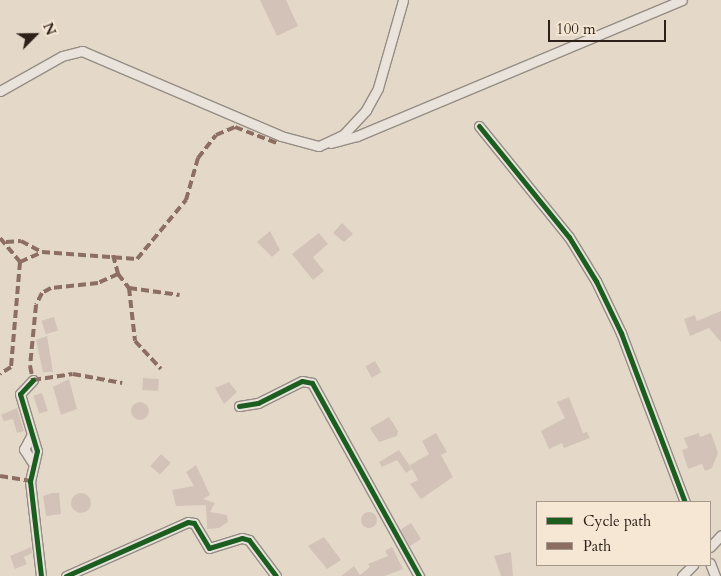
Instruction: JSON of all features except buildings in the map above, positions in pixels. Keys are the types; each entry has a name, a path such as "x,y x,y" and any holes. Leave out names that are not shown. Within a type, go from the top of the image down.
{"street":[{"path":"326,143 343,134 366,110 378,88 403,0"},
{"path":"0,91 62,56 82,51 281,136 312,146 357,136 682,0"},
{"path":"479,126 569,237 596,281 621,333 685,501"},
{"path":"33,380 20,394 31,436 24,449 32,462 41,576"},
{"path":"239,406 258,403 309,381 419,576"},
{"path":"69,575 190,522 209,548 242,538 249,540 276,576"},
{"path":"711,546 721,535"},
{"path":"682,576 692,566"}],"marked path":[{"path":"20,262 42,252 137,259 186,200 198,158 216,135 235,127 277,143"},
{"path":"0,238 20,262 11,367 0,374"},
{"path":"6,242 21,241 42,252"},
{"path":"113,255 118,274 129,288 180,295"},
{"path":"118,274 98,283 51,288 42,293 36,305 30,366 33,380 73,374 122,383"},
{"path":"129,288 135,341 161,369"},
{"path":"0,476 30,481"}],"cycle path":[{"path":"479,126 569,237 596,281 621,333 685,501"},
{"path":"33,380 20,394 37,451 30,481 41,576"},
{"path":"239,406 258,403 302,381 312,383 419,576"},
{"path":"66,576 188,522 194,523 209,548 242,538 249,540 276,576"}]}
